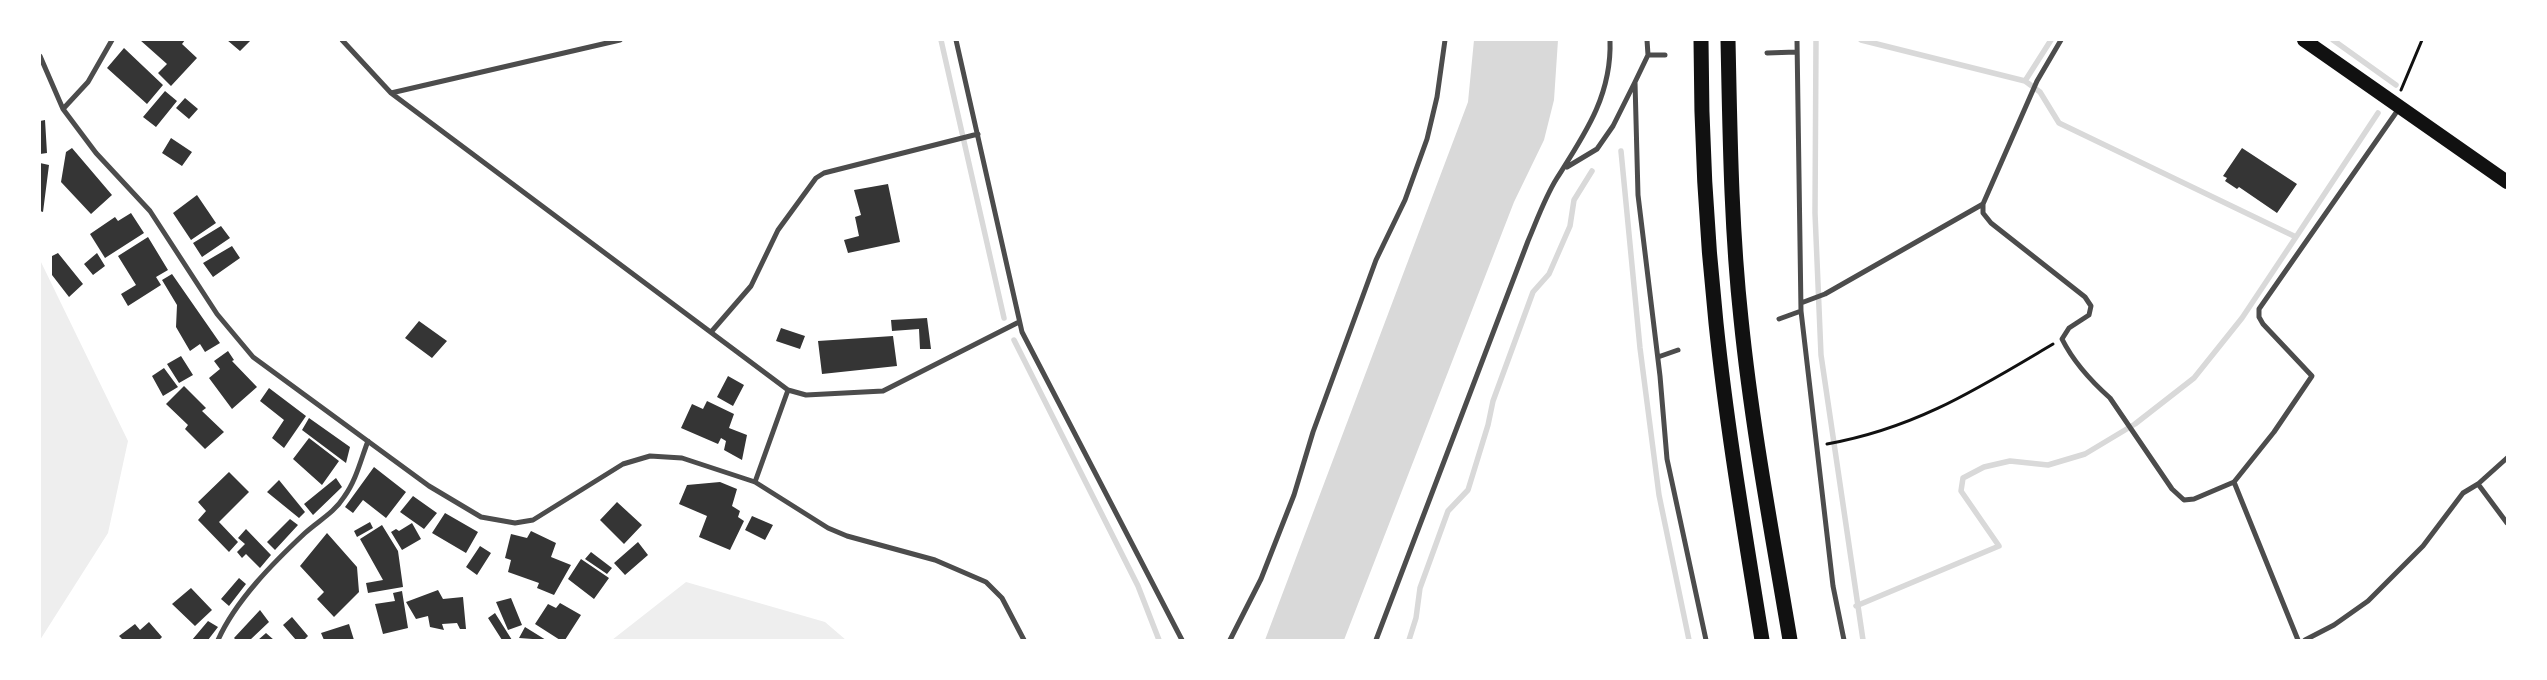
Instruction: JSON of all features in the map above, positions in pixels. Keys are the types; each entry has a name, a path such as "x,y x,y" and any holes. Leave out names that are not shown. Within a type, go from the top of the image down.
{"highway":[{"path":"1701,40 1706,200 1716,322 1733,460 1762,640"},
{"path":"1728,40 1732,199 1741,319 1759,456 1790,640"},
{"path":"2304,40 2507,182"}],"street":[{"path":"62,109 88,82 112,40"},
{"path":"342,40 391,93 712,331 788,390 806,395 883,391 1019,322"},
{"path":"391,93 620,40"},
{"path":"956,40 1019,322 1027,341 1182,640"},
{"path":"1230,640 1261,579 1281,528 1376,260 1405,200 1428,139 1437,97 1445,40"},
{"path":"1376,640 1528,241 1556,179 1590,128 1602,96 1611,52 1610,40"},
{"path":"1564,168 1597,149 1613,126 1648,55 1647,40"},
{"path":"1797,40 1801,311 1832,577 1844,640"},
{"path":"2061,40 2037,81 1983,204 1983,213 1991,224 2085,297 2092,306 2089,315 2069,328 2062,339 2098,388 2110,398 2172,489 2184,500 2194,499 2234,482 2274,432 2312,376 2263,324 2259,318 2259,310 2397,105"},
{"path":"1768,53 1796,52"},
{"path":"1648,55 1665,55"},
{"path":"40,56 62,109 96,152 150,211 217,314 253,357 429,486 481,517 515,523 533,520 607,472 623,464 650,456 682,458 755,482 828,528 847,536 935,560 986,582 1002,598 1024,640"},
{"path":"1635,82 1638,195 1658,357 1667,459 1706,640"},
{"path":"712,331 751,286 778,230 816,178 824,173 978,134"},
{"path":"1801,303 1825,294 1983,204"},
{"path":"1779,319 1801,311"},
{"path":"1658,357 1678,350"},
{"path":"755,482 788,390"},
{"path":"218,640 234,612 259,582 306,532 333,512 344,498 350,488 368,441"},
{"path":"2305,640 2334,625 2368,601 2423,546 2463,493 2478,484 2507,458"},
{"path":"2234,482 2298,640"},
{"path":"2478,484 2507,524"}],"path":[{"path":"2397,105 2422,40"},
{"path":"1828,444 1912,421 1954,402 2062,339"}],"shaded area":[{"path":"1474,40 1558,40 1554,100 1544,140 1514,202 1344,640 1265,640 1468,102"},
{"path":"40,260 128,441 108,533 40,640"},
{"path":"686,582 825,622 846,640 612,640"}],"building":[{"path":"140,40 185,40 182,44 197,58 171,86 158,73 167,64"},
{"path":"227,40 251,40 240,51"},
{"path":"124,48 163,85 147,104 107,68"},
{"path":"165,91 177,101 156,127 143,117"},
{"path":"185,98 198,109 189,119 176,108"},
{"path":"45,120 47,153 40,154 40,121"},
{"path":"171,138 192,152 182,166 162,153"},
{"path":"72,148 112,195 91,214 61,182 66,152"},
{"path":"2242,148 2297,184 2277,213 2239,187 2237,189 2225,181 2227,178 2223,176"},
{"path":"40,163 49,165 43,212 40,211"},
{"path":"888,184 900,242 848,253 844,240 859,236 855,217 861,215 854,190"},
{"path":"197,195 216,223 191,240 173,213"},
{"path":"131,213 144,233 105,258 90,234 115,217 118,221"},
{"path":"221,226 230,238 202,257 193,243"},
{"path":"148,237 168,270 156,277 161,285 128,306 121,294 136,285 118,256"},
{"path":"232,246 240,258 213,277 203,263"},
{"path":"58,253 83,284 69,297 52,275 52,256"},
{"path":"97,253 105,266 93,275 84,264"},
{"path":"172,274 220,343 205,352 200,344 190,351 176,327 177,305 162,280"},
{"path":"927,318 931,349 920,349 919,329 892,331 891,320"},
{"path":"419,321 447,341 432,358 405,338"},
{"path":"781,328 805,336 800,349 776,341"},
{"path":"893,336 897,366 822,374 818,341"},
{"path":"228,351 234,360 232,361 257,387 232,409 209,378 220,369 214,361"},
{"path":"181,356 193,375 179,383 167,364"},
{"path":"164,368 178,387 163,396 152,376"},
{"path":"728,376 744,385 733,406 717,397"},
{"path":"184,386 206,408 202,411 224,432 205,449 185,429 188,425 166,404"},
{"path":"269,388 306,416 284,448 272,438 284,420 260,401"},
{"path":"707,401 734,414 729,428 747,435 742,460 724,450 726,441 721,438 718,444 681,428 692,404 703,409"},
{"path":"309,418 350,447 346,463 302,430"},
{"path":"309,438 339,461 322,485 293,459"},
{"path":"374,467 406,492 386,518 363,500 353,513 345,507"},
{"path":"229,472 249,492 219,522 238,542 229,552 198,520 206,511 198,502"},
{"path":"336,478 342,487 313,515 304,504"},
{"path":"279,480 305,512 299,518 267,492"},
{"path":"720,482 737,489 732,506 740,511 738,517 744,521 730,550 699,537 707,516 679,504 687,485"},
{"path":"413,496 437,513 424,529 400,512"},
{"path":"617,502 642,525 624,544 600,520"},
{"path":"445,513 478,532 466,553 432,533"},
{"path":"752,516 773,525 765,540 745,530"},
{"path":"290,519 298,525 275,550 267,542"},
{"path":"370,522 373,528 357,537 354,531"},
{"path":"412,523 421,539 402,550 391,532 396,529 399,531"},
{"path":"382,525 398,551 403,587 368,593 366,583 383,580 360,539"},
{"path":"246,529 271,555 260,568 246,554 242,558 237,552 245,544 238,538"},
{"path":"531,531 556,543 551,557 571,565 554,595 537,588 539,583 508,572 511,560 505,558 511,534 527,538"},
{"path":"327,533 357,567 359,592 334,617 317,599 324,592 300,566"},
{"path":"638,542 648,555 625,575 614,563"},
{"path":"480,546 491,553 477,575 466,567"},
{"path":"591,552 612,568 607,574 585,559"},
{"path":"581,559 609,578 594,599 568,579"},
{"path":"239,578 246,584 229,606 221,599"},
{"path":"191,588 212,610 195,626 172,604"},
{"path":"438,590 443,599 463,597 466,629 460,629 457,623 442,624 444,630 430,627 428,616 416,619 406,602"},
{"path":"402,591 408,628 383,634 375,604 395,601 393,593"},
{"path":"511,598 522,625 508,630 496,602"},
{"path":"560,603 581,615 565,640 560,640 535,624 548,604 556,608"},
{"path":"260,610 269,622 250,640 236,640 234,638"},
{"path":"495,613 512,640 502,640 488,618"},
{"path":"292,617 308,636 304,640 296,640 283,625"},
{"path":"208,621 218,627 208,640 192,640"},
{"path":"149,622 162,637 159,640 123,640 119,636 135,624 140,630"},
{"path":"349,624 354,640 324,640 321,633"},
{"path":"525,627 546,640 519,638"},
{"path":"266,633 274,640 258,640"}],"waterway":[{"path":"941,40 1004,318"},
{"path":"1816,40 1815,213 1821,355 1863,640"},
{"path":"1861,40 2025,81 2051,40"},
{"path":"2333,40 2396,85"},
{"path":"2025,81 2040,92 2059,123 2296,237 2378,113"},
{"path":"1621,151 1640,348 1659,495 1689,640"},
{"path":"1409,640 1416,618 1420,588 1448,511 1468,490 1488,425 1493,401 1533,292 1549,274 1570,226 1574,200 1592,171"},
{"path":"1856,606 1999,546 1961,491 1963,478 1984,467 2010,461 2048,465 2085,454 2135,424 2194,378 2242,318 2296,237"},
{"path":"1014,340 1138,586 1159,640"}]}
